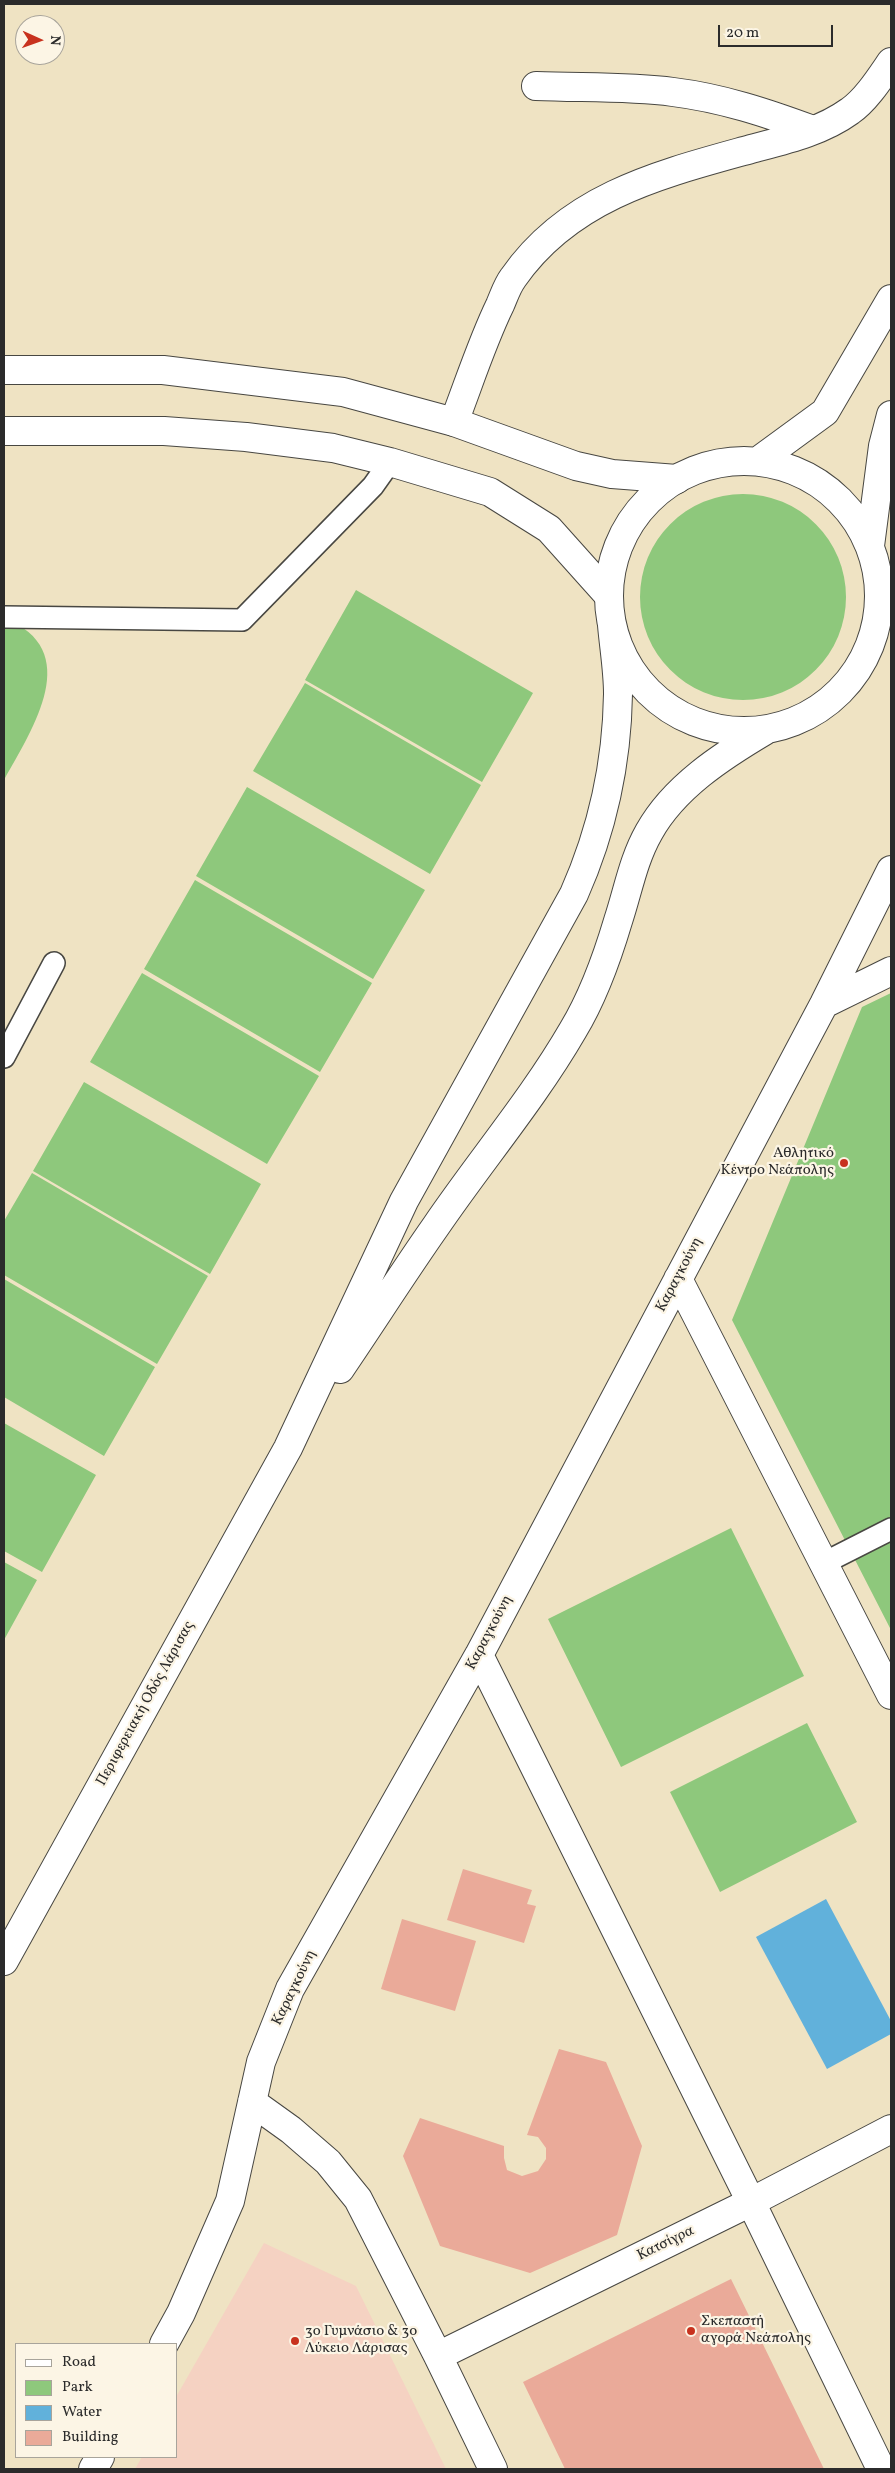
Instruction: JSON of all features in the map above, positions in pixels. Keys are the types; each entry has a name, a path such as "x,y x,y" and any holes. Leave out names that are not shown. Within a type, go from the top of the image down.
{"main road":[{"path":"454,422 490,324 512,279 536,250 564,224 596,202 626,188 712,160 797,137 836,120 852,110 891,62"},
{"path":"536,86 671,91 698,95 753,108 813,130"},
{"path":"758,461 825,412 891,299"},
{"path":"4,370 163,370 343,392 454,422 576,466 612,474 676,478"},
{"path":"870,546 883,446 891,415"},
{"path":"4,431 164,431 246,437 332,448 390,462 490,492 549,529 609,596"},
{"path":"288,1448 404,1201 569,903 589,861 612,773 618,692 609,596 612,568 620,541 634,516 676,478 702,467 729,461 758,461 795,471 813,479 836,497 855,519 870,546 878,575 879,605 874,635 862,663 844,688 821,708 795,722 766,730 735,732 707,726 679,715 656,698 635,676 621,652 612,625"},
{"path":"288,1448 436,1225 524,1105 574,1029 600,972 618,921 632,872 649,832 679,792 734,749 766,730"},
{"name":"Καραγκούνη","path":"165,2343 182,2313 230,2202 261,2062 290,1989 479,1655 824,1004 891,870"},
{"path":"824,1004 891,970"},
{"path":"678,1279 891,1695"},
{"name":"Περιφερειακή Οδός Λάρισας","path":"4,1961 288,1448"},
{"path":"479,1655 751,2202 881,2469"},
{"path":"252,2102 291,2130 328,2162 358,2199 493,2469"},
{"name":"Κατσίγρα","path":"438,2356 751,2202 891,2129"},
{"path":"93,2469 99,2458"}],"lane":[{"path":"4,617 242,620 373,486 390,462"},
{"path":"4,1057 54,963"},
{"path":"824,1563 891,1529"}],"shaded area":[{"name":"3ο Γυμνάσιο & 3ο Λύκειο Λάρισας","path":"264,2243 356,2286 446,2469 135,2469 141,2458 178,2458 178,2394"}],"green space":[{"path":"733,494 753,494 773,498 792,506 809,517 823,531 834,548 842,567 846,597 842,627 834,646 823,663 809,677 792,688 773,696 753,700 733,700 713,696 694,688 677,677 663,663 652,646 644,627 640,607 640,587 644,567 652,548 663,531 677,517 694,506 713,498"},
{"path":"356,590 533,693 482,782 305,680"},
{"path":"4,618 28,632 42,649 47,670 45,692 38,714 28,737 4,780"},
{"path":"305,683 481,785 430,874 253,771"},
{"path":"247,787 425,890 373,979 196,876"},
{"path":"195,880 372,983 320,1072 144,969"},
{"path":"142,973 319,1076 267,1164 90,1062"},
{"name":"Αθλητικό Κέντρο Νεάπολης","path":"891,993 891,1630 732,1320 862,1007"},
{"path":"84,1082 261,1184 210,1274 33,1171"},
{"path":"32,1173 208,1276 157,1364 4,1275 4,1221"},
{"path":"4,1279 155,1367 104,1456 4,1397"},
{"path":"4,1423 96,1475 42,1572 4,1551"},
{"path":"731,1528 804,1676 621,1767 548,1619"},
{"path":"4,1562 37,1580 4,1640"},
{"path":"807,1723 857,1822 720,1892 670,1792"}],"water":[{"path":"826,1899 891,2021 891,2034 827,2069 756,1937"}],"building":[{"path":"463,1869 532,1890 527,1904 536,1906 524,1943 447,1920"},
{"path":"402,1919 476,1941 455,2011 381,1989"},
{"path":"559,2049 606,2062 642,2146 617,2235 530,2273 440,2246 403,2156 420,2118 504,2146 507,2170 522,2176 538,2171 546,2159 546,2148 538,2137 527,2135"},
{"name":"Σκεπαστή αγορά Νεάπολης","path":"731,2279 824,2469 565,2469 523,2382"}],"place":[{"name":"Αθλητικό Κέντρο Νεάπολης","path":"844,1163"},
{"name":"Σκεπαστή αγορά Νεάπολης","path":"691,2331"},
{"name":"3ο Γυμνάσιο & 3ο Λύκειο Λάρισας","path":"295,2341"}]}
